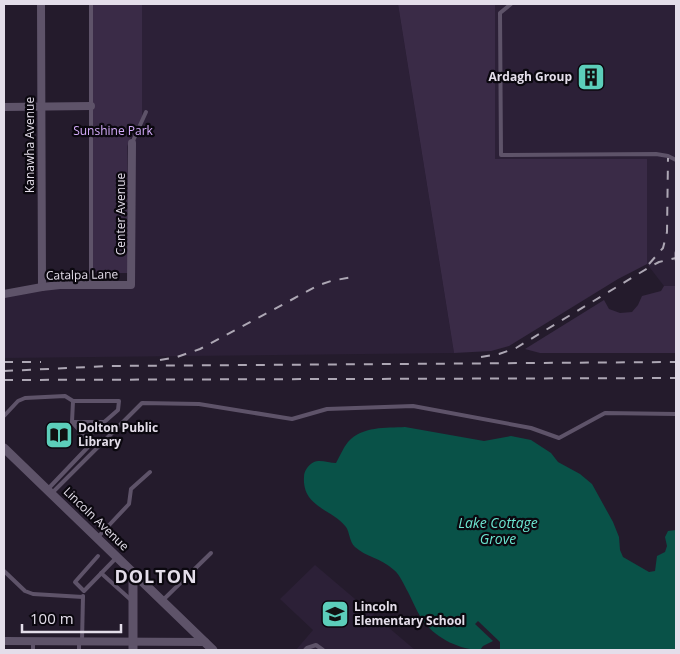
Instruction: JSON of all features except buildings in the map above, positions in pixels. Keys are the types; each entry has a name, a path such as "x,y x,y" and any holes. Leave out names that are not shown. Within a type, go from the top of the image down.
{"street":[{"name":"Kanawha Avenue","path":"41,4 42,287"},
{"path":"4,107 91,106"},
{"name":"Center Avenue","path":"131,285 132,143"},
{"name":"Catalpa Lane","path":"4,294 42,287 131,285"},
{"name":"Lincoln Avenue","path":"4,448 213,650"},
{"path":"133,574 133,646"},
{"path":"4,641 80,641 133,646 166,642 204,642"}],"lane":[{"path":"91,4 91,285"},
{"path":"510,4 500,13 501,155 656,154 668,156 676,160"},
{"path":"132,143 146,112"},
{"path":"676,253 676,260"},
{"path":"4,416 18,401 26,398 65,396 73,401 119,401 118,410 86,438"},
{"path":"49,492 89,446 86,438 72,422 73,401"},
{"path":"49,492 142,402 198,404 292,418 327,409 413,406 531,428 559,438 605,413 676,414"},
{"path":"72,422 104,422"},
{"path":"97,538 129,504 130,489 150,472"},
{"path":"162,601 211,553"},
{"path":"84,591 75,582 98,556"},
{"path":"79,650 84,591 117,557"},
{"path":"4,570 25,591 33,594 83,597"},
{"path":"101,573 133,602"},
{"path":"33,641 33,650"},
{"path":"166,642 168,650"},
{"path":"187,642 190,650"},
{"path":"305,650 316,645 323,650"}],"shaded area":[{"path":"142,4 398,4 454,353 4,358 4,297 52,289 128,287 126,157 130,139 142,124"},
{"name":"Ardagh Group","path":"495,4 676,4 676,286 664,286 647,264 647,159 495,159"},
{"name":"Lincoln Elementary School","path":"315,565 415,650 296,650 313,630 280,599"}],"green space":[{"name":"Sunshine Park","path":"93,4 142,4 142,124 130,139 127,147 128,273 93,273"},
{"path":"398,4 495,4 495,159 647,159 647,264 618,279 509,346 491,351 454,353"},
{"path":"664,286 676,286 676,353 540,353 525,349 604,300 609,309 620,313 632,312 642,296 661,291"}],"water":[{"name":"Lake Cottage Grove","path":"405,427 484,441 511,436 531,440 551,453 558,462 580,474 592,484 613,522 619,537 620,550 623,557 649,572 655,571 657,556 665,552 667,546 665,537 668,531 676,530 676,650 500,650 500,642 478,621 475,624 493,641 483,646 480,650 457,646 436,634 422,619 396,572 355,547 346,527 313,501 305,487 304,475 308,466 316,461 336,463 346,444 360,433 382,428"}],"railway":[{"path":"649,264 663,248 667,232 668,158"},
{"path":"481,357 499,354 516,348 648,268 659,262 676,258"},
{"path":"160,360 177,357 200,349 319,285 357,276"},
{"path":"4,362 41,362"},
{"path":"4,371 110,366 676,362"},
{"path":"4,380 676,378"}],"place":[{"name":"Ardagh Group","path":"591,77"},
{"name":"Dolton Public Library","path":"59,435"},
{"name":"Lincoln Elementary School","path":"335,614"}],"district":[{"name":"DOLTON","path":"156,577"}]}
